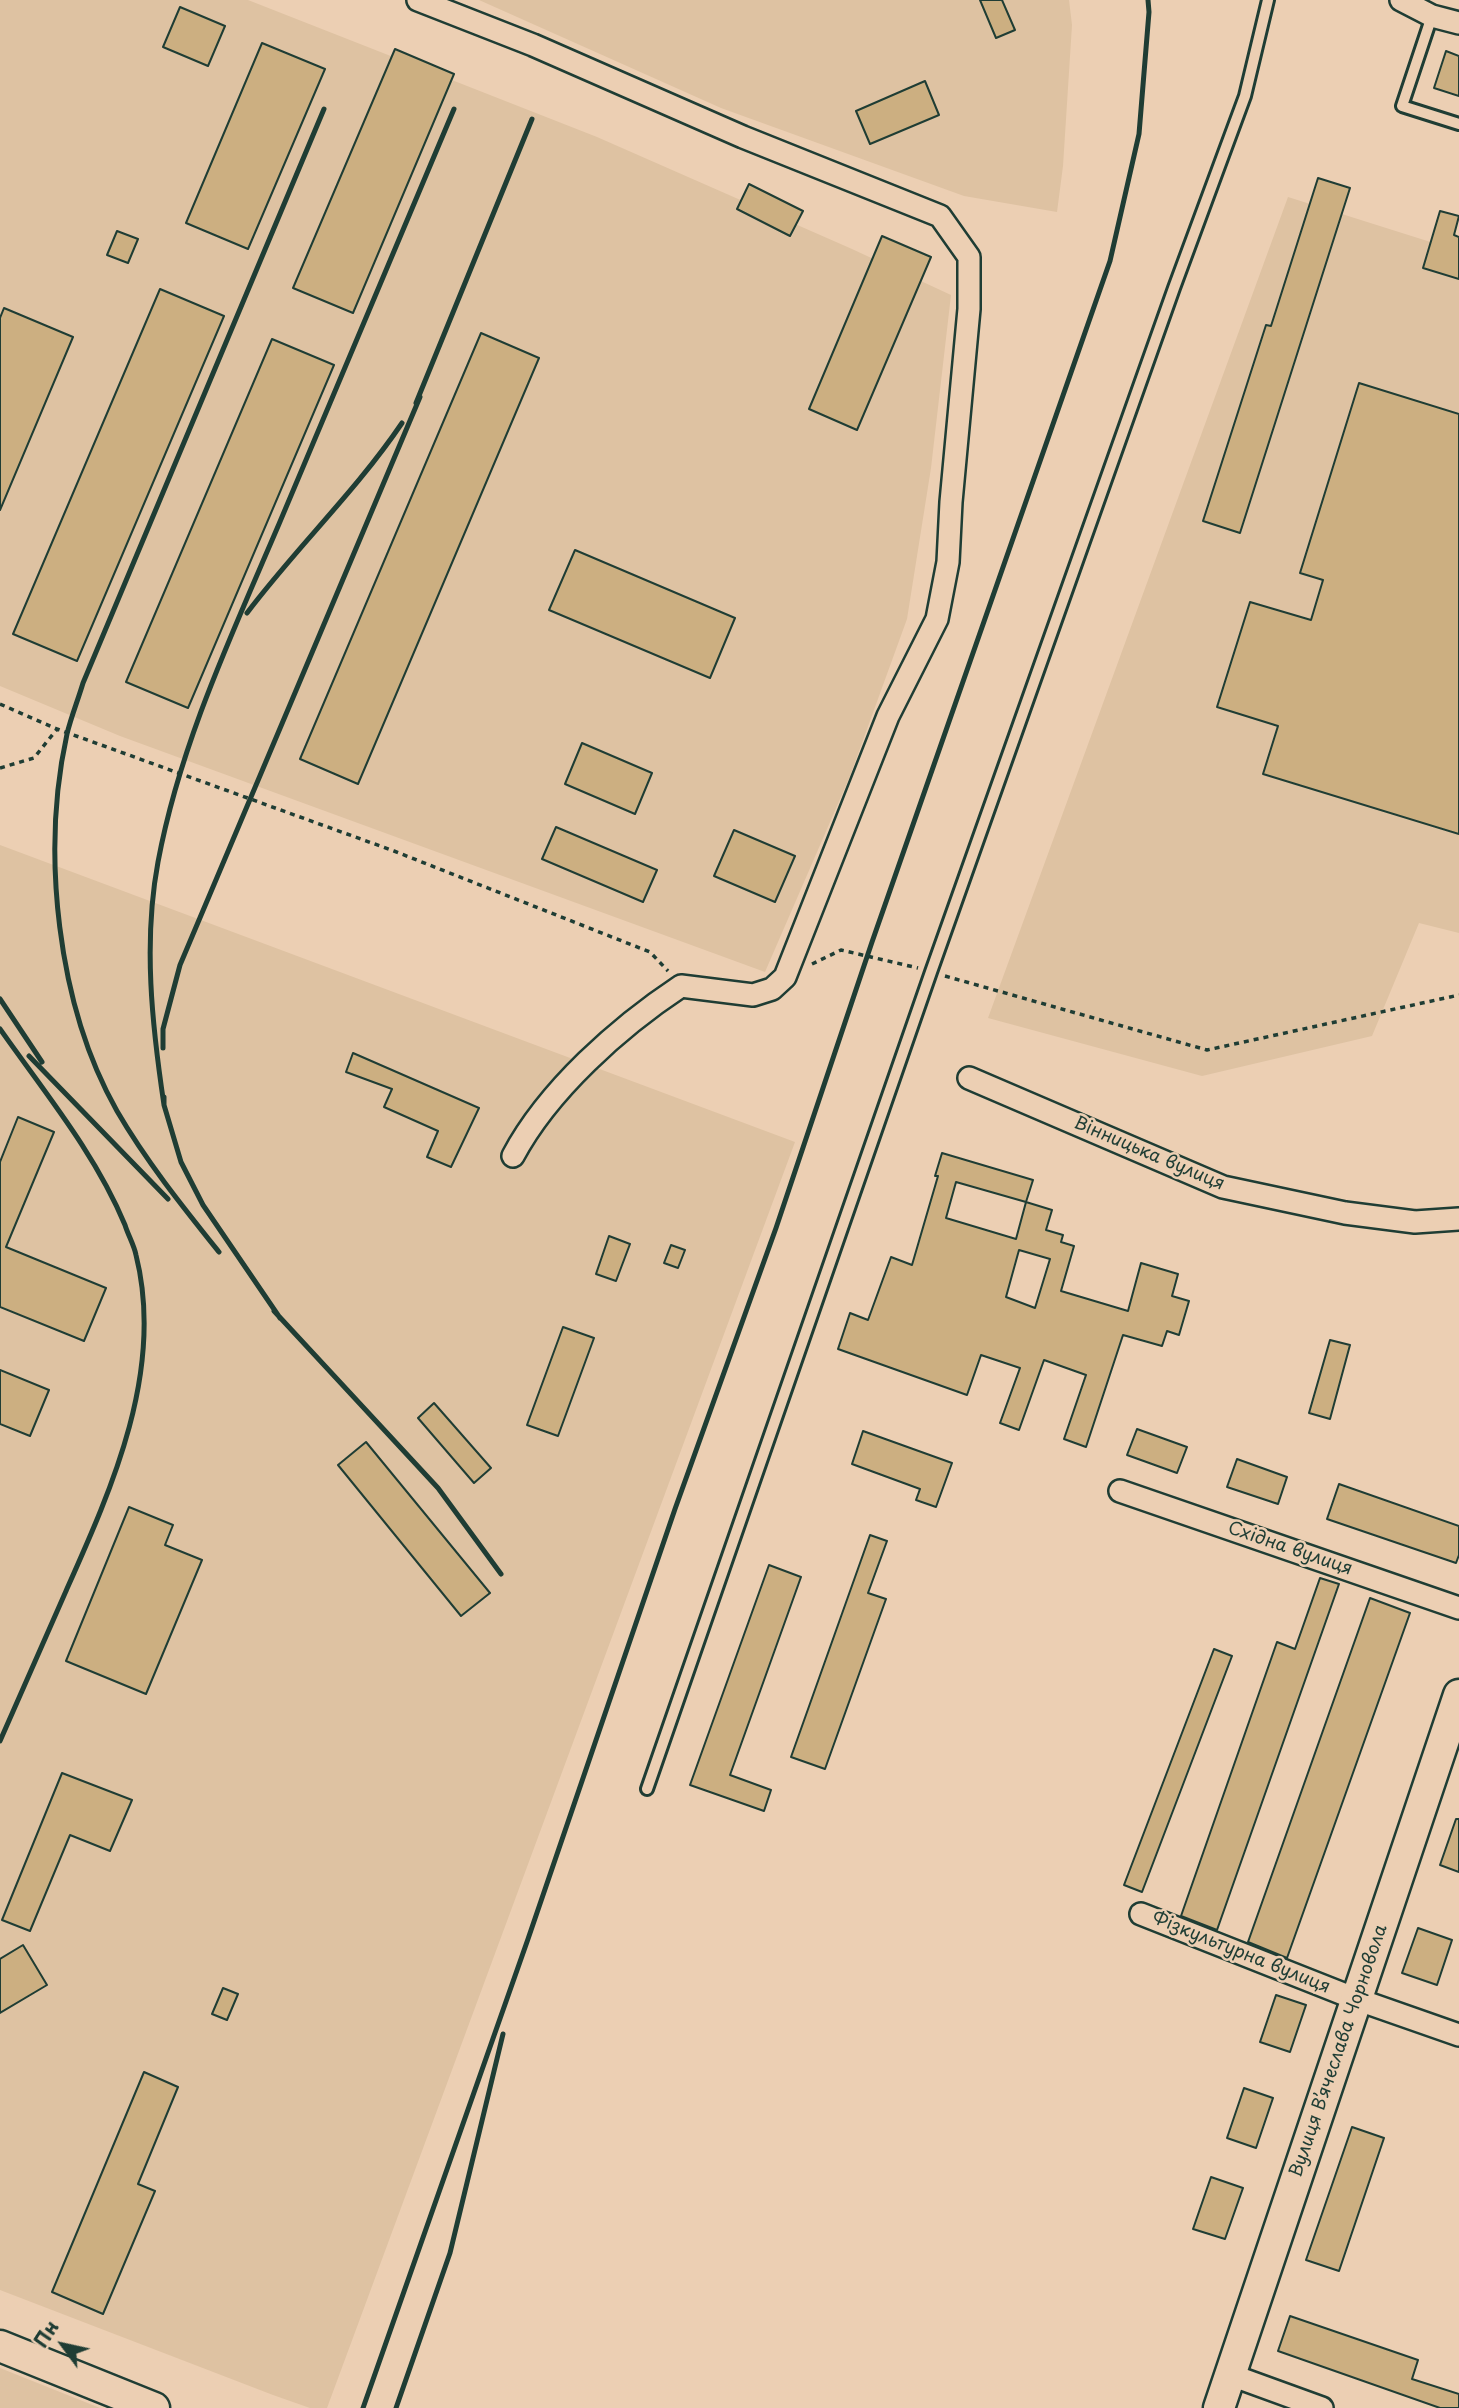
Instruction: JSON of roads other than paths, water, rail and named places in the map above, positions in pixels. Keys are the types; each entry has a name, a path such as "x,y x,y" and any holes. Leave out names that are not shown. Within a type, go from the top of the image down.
{"street":[{"path":"418,0 533,45 743,137 940,216 969,257 969,309 948,562 937,619 888,716 785,977 772,989 753,995 681,986 644,1010 583,1065 525,1133 513,1156"},
{"path":"1401,0 1432,16 1459,23"},
{"name":"Вінницька вулиця","path":"969,1078 1223,1186 1345,1213 1415,1222 1459,1219"},
{"name":"Східна вулиця","path":"1120,1491 1459,1608"},
{"name":"Вулиця Вʼячеслава Чорновола","path":"1219,2408 1459,1695"},
{"name":"Фізкультурна вулиця","path":"1142,1914 1356,1998 1459,2035"},
{"path":"0,2346 153,2408"},
{"path":"1231,2375 1322,2408"}],"lane":[{"path":"647,1789 931,972 1169,301 1245,96 1268,0"},
{"path":"1432,16 1402,106 1459,124"}],"railway":[{"path":"363,2408 528,1939 675,1509 776,1228 872,942 1110,261 1139,134 1148,0"},
{"path":"219,1252 128,1130 97,1069 80,1024 60,927 55,828 59,780 67,734 83,683 324,109"},
{"path":"164,1105 153,1014 151,922 158,862 180,775 226,648 454,109"},
{"path":"416,403 532,119"},
{"path":"163,1048 163,1029 180,965 420,397"},
{"path":"247,613 365,472 402,423"},
{"path":"0,999 42,1062"},
{"path":"0,1029 84,1148 125,1225 136,1255 143,1298 144,1342 139,1385 116,1470 0,1741"},
{"path":"29,1056 168,1199"},
{"path":"164,1097 181,1162 203,1205 280,1318"},
{"path":"274,1311 438,1488 501,1574"},
{"path":"396,2408 450,2253 503,2034"}]}
